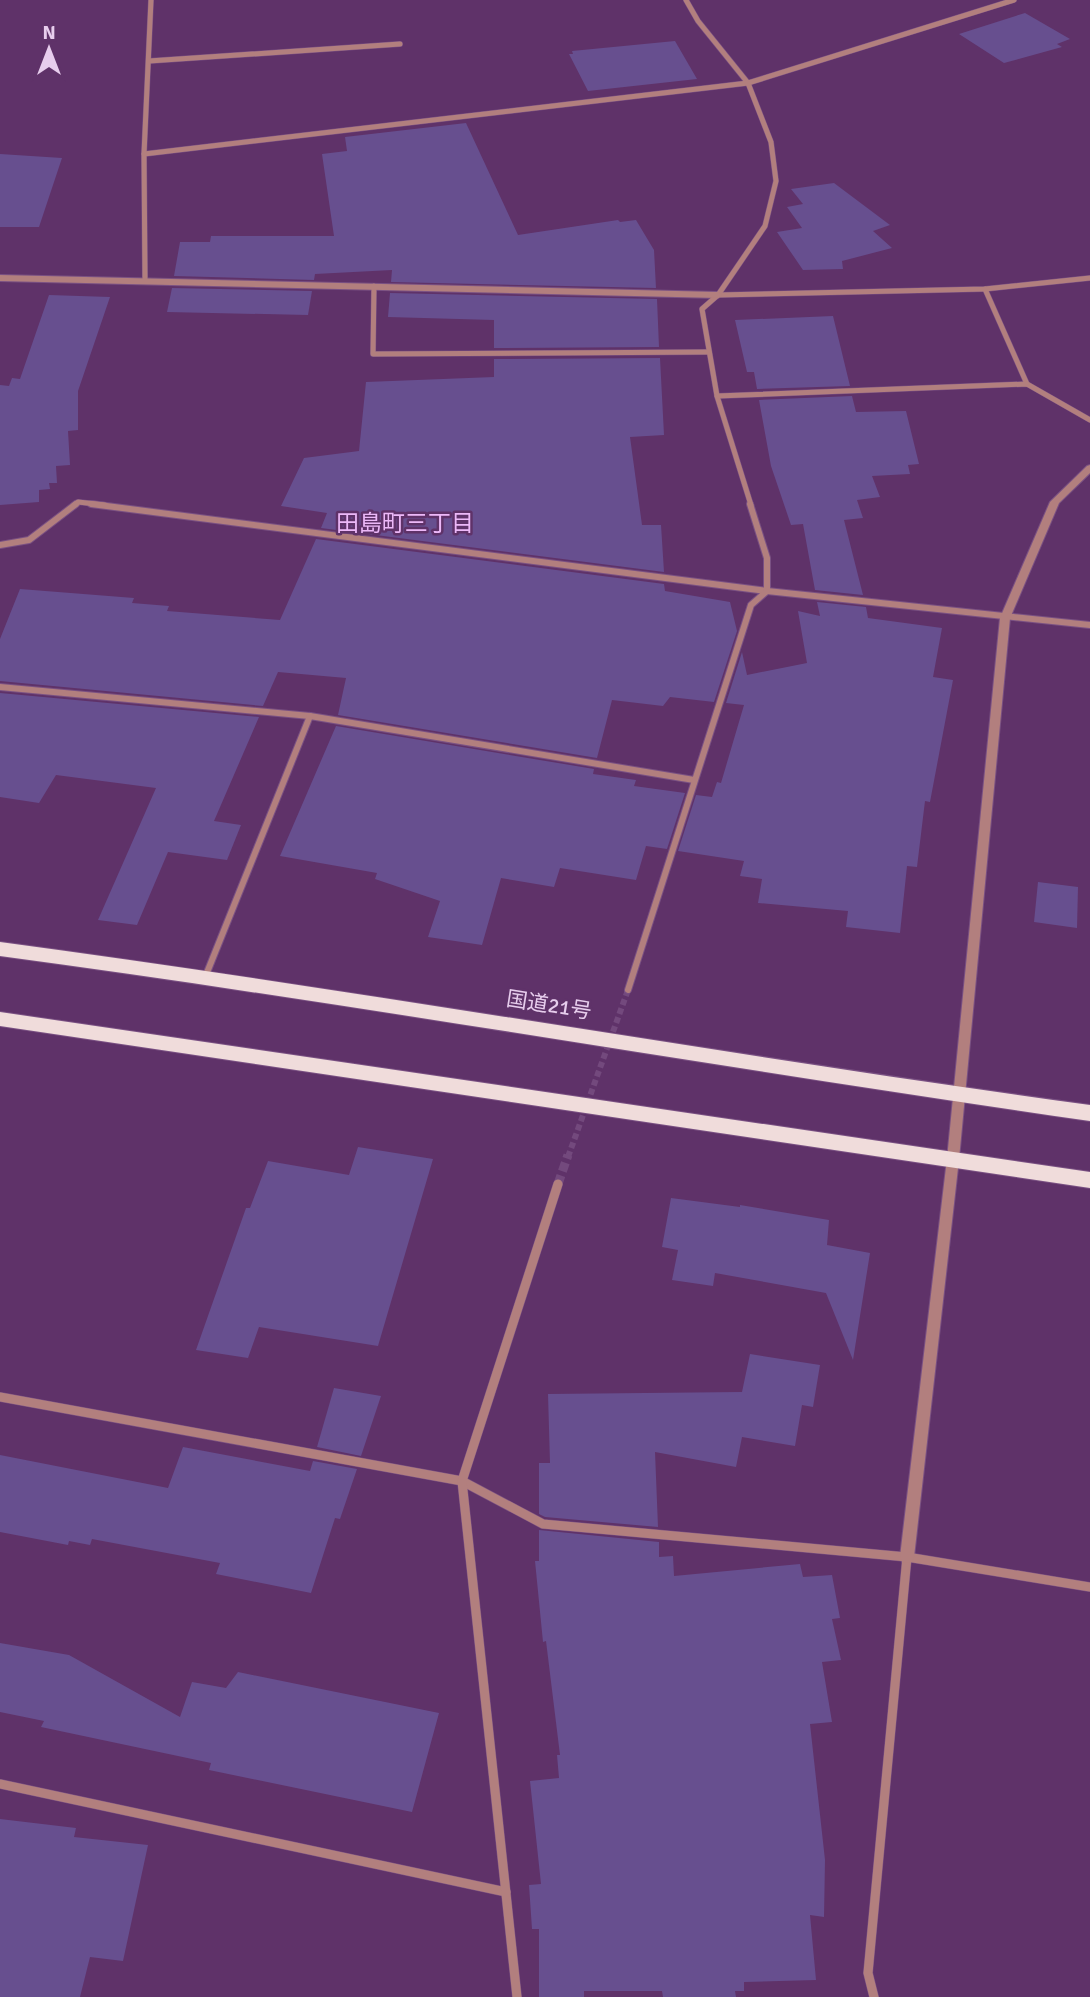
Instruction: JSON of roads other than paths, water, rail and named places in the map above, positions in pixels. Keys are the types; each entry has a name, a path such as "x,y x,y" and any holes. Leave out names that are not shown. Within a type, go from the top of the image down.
{"highway":[{"name":"国道21号","path":"0,949 206,975 959,1095 1090,1113"},
{"path":"0,1019 1090,1180"}],"street":[{"path":"145,280 144,154 151,0"},
{"path":"628,990 751,605 767,591 767,558 717,396 702,309 718,295 765,226 776,181 771,142 748,83 698,21 686,0"},
{"path":"144,154 748,83 1014,0"},
{"path":"149,61 400,44"},
{"path":"0,278 718,295 985,289 1090,278"},
{"path":"374,286 373,354 709,352"},
{"path":"985,289 1027,384"},
{"path":"717,396 1027,384 1090,420"},
{"path":"874,1997 868,1973 907,1557 953,1159 1005,618 1055,502 1090,468"},
{"path":"0,545 29,540 78,502 767,591 1090,625"},
{"path":"0,687 310,716 694,780"},
{"path":"206,975 310,716"},
{"path":"517,1997 462,1481 558,1184"},
{"path":"0,1397 462,1481 543,1524 907,1557 1090,1587"},
{"path":"0,1784 506,1892"}],"tunnel":[{"path":"568,1157 628,990"},
{"path":"558,1184 568,1155"}],"district":[{"name":"田島町三丁目","path":"405,523"}]}
